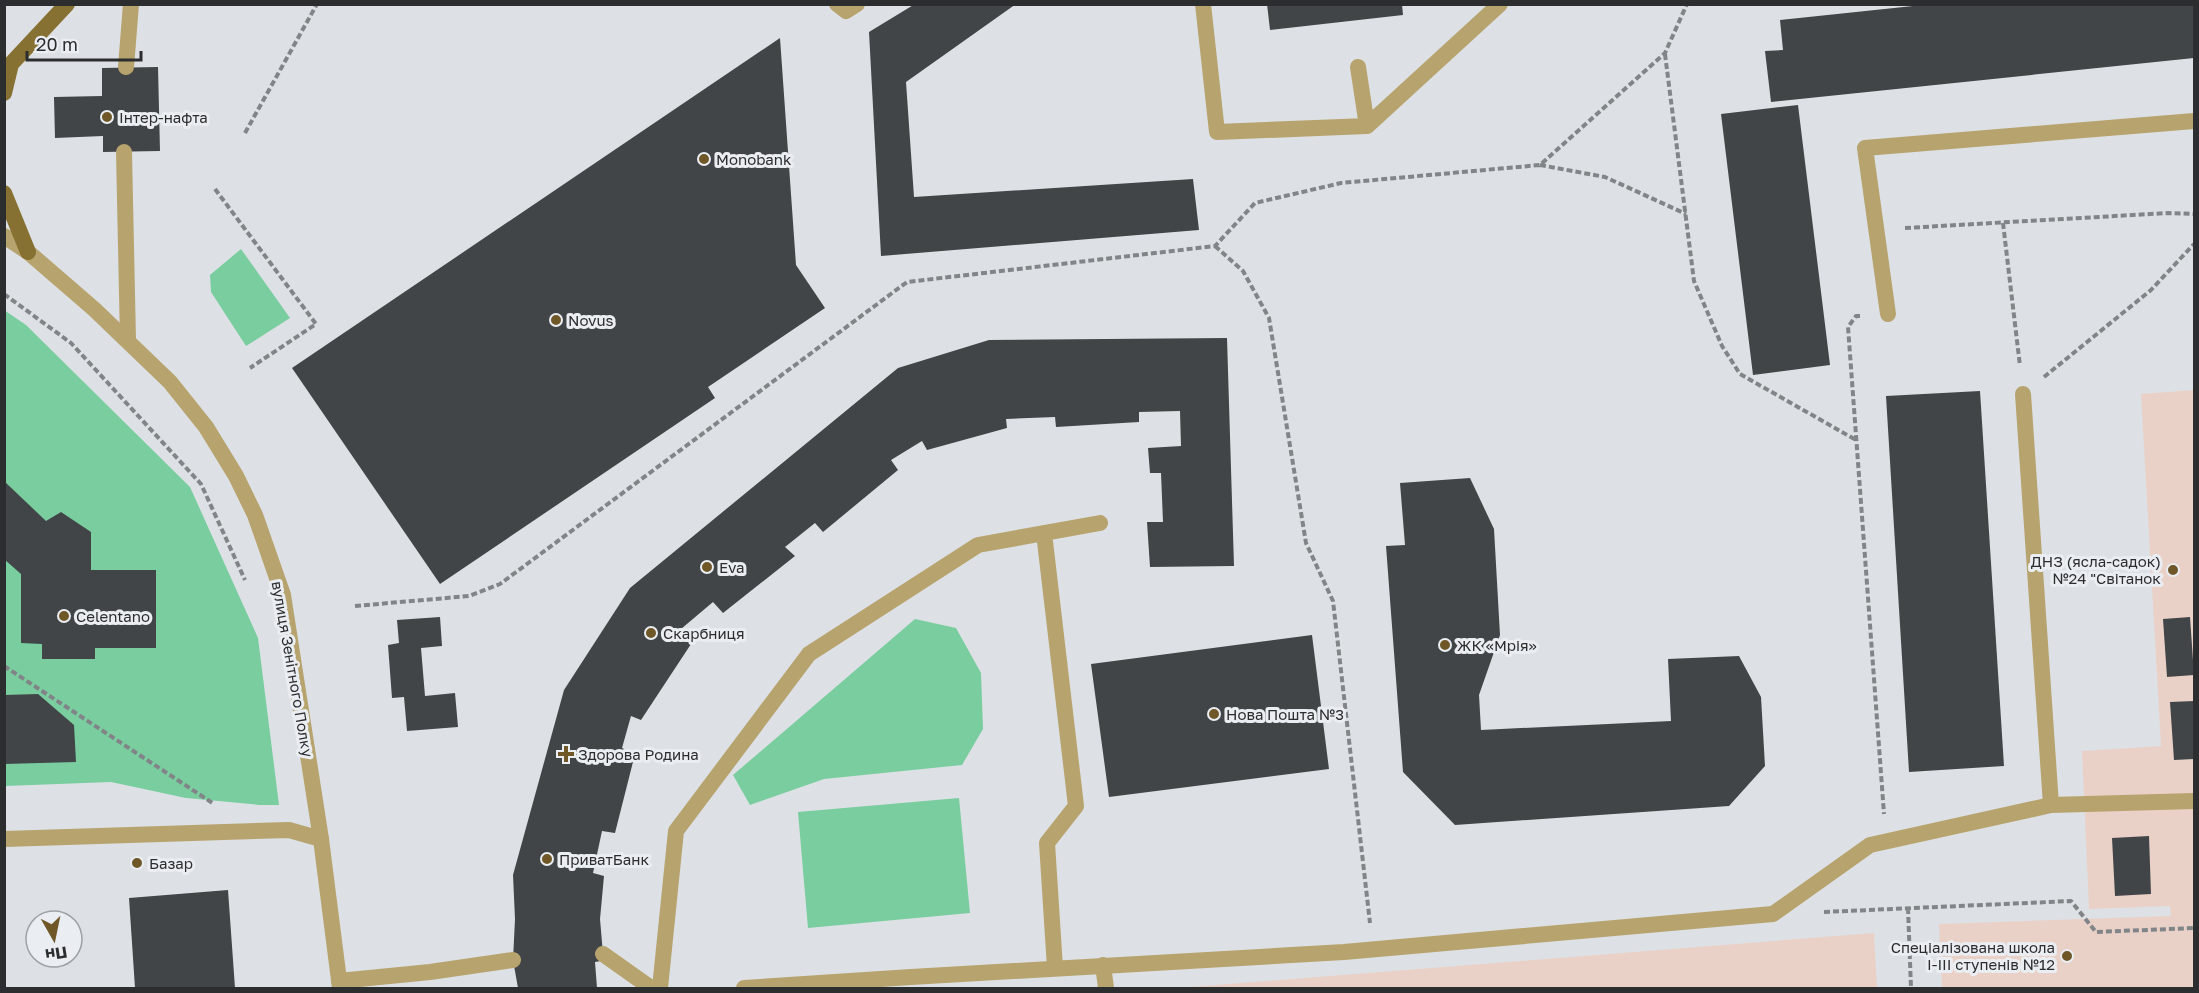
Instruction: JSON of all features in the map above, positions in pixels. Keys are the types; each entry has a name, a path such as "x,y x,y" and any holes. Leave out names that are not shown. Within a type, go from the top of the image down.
{"main road":[{"path":"4,93 11,64 67,4"},
{"path":"4,193 28,252"}],"street":[{"path":"126,67 131,4"},
{"path":"837,4 846,11 857,4"},
{"path":"1203,4 1217,132 1367,126 1500,4"},
{"path":"1479,4 1481,22"},
{"path":"1358,67 1367,126"},
{"path":"1888,314 1864,148 2194,121"},
{"path":"124,152 128,340"},
{"name":"вулиця Зенітного Полку","path":"4,236 28,252 128,340 170,382 206,427 236,476 255,515 283,594 321,839 340,985"},
{"path":"2023,394 2051,805"},
{"path":"660,988 676,831 809,654 978,545 1100,523"},
{"path":"1044,533 1076,806 1047,843 1055,968"},
{"path":"744,988 911,982 1055,968 1373,949 1773,914 1870,845 2051,805 2194,801"},
{"path":"4,838 290,830 321,839"},
{"path":"603,954 651,988"},
{"path":"340,985 513,960"},
{"path":"1103,965 1106,988"}],"path":[{"path":"245,133 317,4"},
{"path":"1540,165 1665,53 1687,4"},
{"path":"1665,53 1694,281 1722,346 1740,374 1857,441"},
{"path":"355,606 469,596 500,584 907,282 1215,246 1255,203 1341,183 1540,165 1605,177 1686,214"},
{"path":"215,189 316,324 250,368"},
{"path":"1876,230 2168,213 2194,214"},
{"path":"2003,223 2023,394"},
{"path":"2023,394 2151,290 2194,244"},
{"path":"1215,246 1243,271 1269,318 1306,543 1333,601 1373,949"},
{"path":"4,294 71,343 201,484 250,590"},
{"path":"1848,327 1886,841"},
{"path":"4,666 217,806"},
{"path":"1773,914 2071,901 2096,932 2194,928"},
{"path":"1908,908 1911,988"}],"shaded area":[{"name":"ДНЗ (ясла-садок) №24 \"Світанок","path":"2194,390 2194,988 1942,988 1939,924 2171,916 2170,906 2089,909 2082,751 2161,746 2141,394"},
{"path":"1874,933 1877,988 1178,988"}],"green space":[{"path":"241,249 290,318 246,346 211,292 210,275"},
{"path":"4,310 26,325 190,487 258,638 279,805 186,798 111,782 5,786"},
{"path":"915,619 956,628 981,673 983,729 962,765 824,779 750,805 733,775"},
{"path":"959,798 970,913 808,928 798,812"}],"building":[{"path":"915,4 1016,4 906,82 914,197 1193,179 1199,230 881,256 869,32"},
{"path":"1267,4 1402,4 1403,15 1270,30"},
{"path":"1932,4 2194,4 2194,58 1771,102 1765,51 1783,50 1780,20"},
{"path":"780,38 796,265 825,308 708,387 715,398 440,584 292,368"},
{"name":"Інтер-нафта","path":"158,67 160,151 103,152 103,136 55,138 54,97 102,96 102,68"},
{"path":"1798,105 1830,365 1753,375 1721,114"},
{"path":"1227,338 1234,566 1150,567 1147,522 1163,522 1161,473 1150,473 1148,448 1181,446 1180,411 1139,412 1139,422 1056,427 1055,417 1006,419 1007,428 927,450 922,441 891,460 898,470 823,532 815,523 785,547 795,556 723,613 713,602 681,629 693,641 641,720 631,716 622,748 635,754 615,833 602,831 593,873 604,876 600,919 603,954 601,961 595,962 597,988 518,988 513,960 515,919 513,875 564,690 630,588 898,368 989,340"},
{"path":"1980,391 2004,766 1909,772 1886,396"},
{"name":"ЖК «Мрія»","path":"1470,478 1494,529 1500,635 1479,695 1481,730 1671,721 1668,659 1739,656 1761,697 1765,766 1729,806 1455,825 1403,772 1386,546 1405,545 1400,483"},
{"path":"4,481 46,521 61,512 91,532 91,570 156,570 156,648 95,648 95,659 42,659 42,644 21,643 21,574 4,559"},
{"path":"440,617 442,646 421,648 425,696 455,693 458,727 407,731 404,697 392,698 388,645 399,643 397,620"},
{"path":"2190,617 2194,675 2167,677 2163,619"},
{"path":"1312,635 1329,769 1109,797 1091,664"},
{"path":"38,694 74,725 76,762 4,764 4,695"},
{"path":"2194,701 2194,759 2174,760 2170,702"},
{"path":"2149,836 2151,894 2115,896 2112,838"},
{"path":"228,890 235,988 135,988 129,898"}],"place":[{"name":"Інтер-нафта","path":"107,117"},
{"name":"Monobank","path":"704,159"},
{"name":"Novus","path":"556,320"},
{"name":"Eva","path":"707,567"},
{"name":"ДНЗ (ясла-садок) №24 \"Світанок","path":"2173,570"},
{"name":"Celentano","path":"64,616"},
{"name":"Скарбниця","path":"651,633"},
{"name":"ЖК «Мрія»","path":"1445,645"},
{"name":"Нова Пошта №3","path":"1214,714"},
{"name":"Здорова Родина","path":"566,754"},
{"name":"ПриватБанк","path":"547,859"},
{"name":"Базар","path":"137,863"},
{"name":"Спеціалізована школа І-ІІІ ступенів №12","path":"2067,956"}]}
